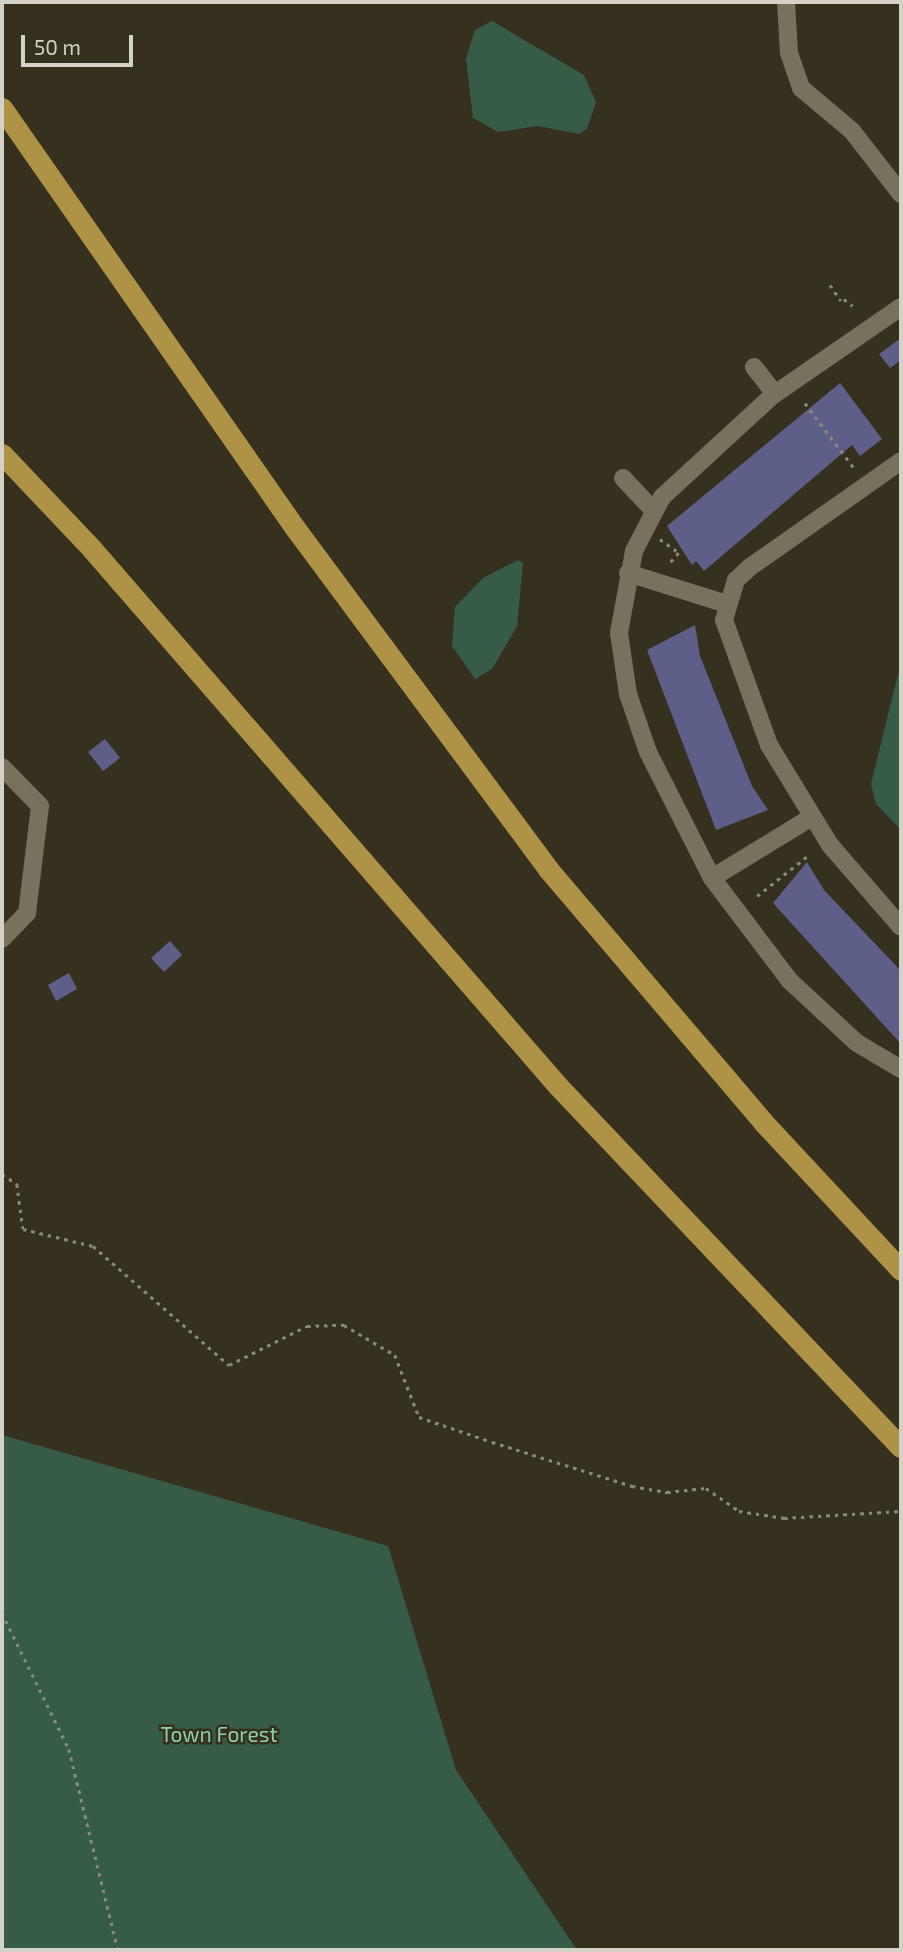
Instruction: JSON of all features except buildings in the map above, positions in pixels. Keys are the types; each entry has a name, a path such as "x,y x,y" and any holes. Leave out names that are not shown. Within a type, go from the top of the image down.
{"highway":[{"path":"2,108 295,528 548,869 763,1122 901,1269"},
{"path":"2,454 92,549 576,1107 901,1447"}],"street":[{"path":"786,2 789,53 801,88 852,131 901,194"},
{"path":"901,307 775,394 684,473 654,511 628,573 620,634 628,695 674,814 712,878 790,981 857,1043 901,1069"},
{"path":"754,367 775,394"},
{"path":"901,461 749,568 727,604 724,620 742,683 769,745 812,817 901,927"},
{"path":"623,478 654,511"},
{"path":"628,573 727,604"},
{"path":"2,767 40,806 27,913 2,939"},
{"path":"712,878 812,817"}],"path":[{"path":"830,285 852,306"},
{"path":"804,403 855,469"},
{"path":"652,535 679,553 670,564"},
{"path":"757,895 810,853"},
{"path":"2,1174 17,1184 23,1229 93,1246 229,1365 307,1326 344,1325 395,1355 419,1417 492,1442 632,1486 667,1492 706,1488 739,1511 784,1518 901,1511"},
{"path":"2,1613 69,1749 118,1950"}],"green space":[{"path":"492,21 584,75 596,102 587,129 579,134 538,126 498,132 473,118 466,59 475,30"},
{"path":"518,560 523,563 517,626 492,669 475,679 452,646 455,607 483,578"},
{"path":"901,662 901,830 876,804 871,784"},
{"name":"Town Forest","path":"2,1435 388,1546 456,1770 577,1950 2,1950"}]}
